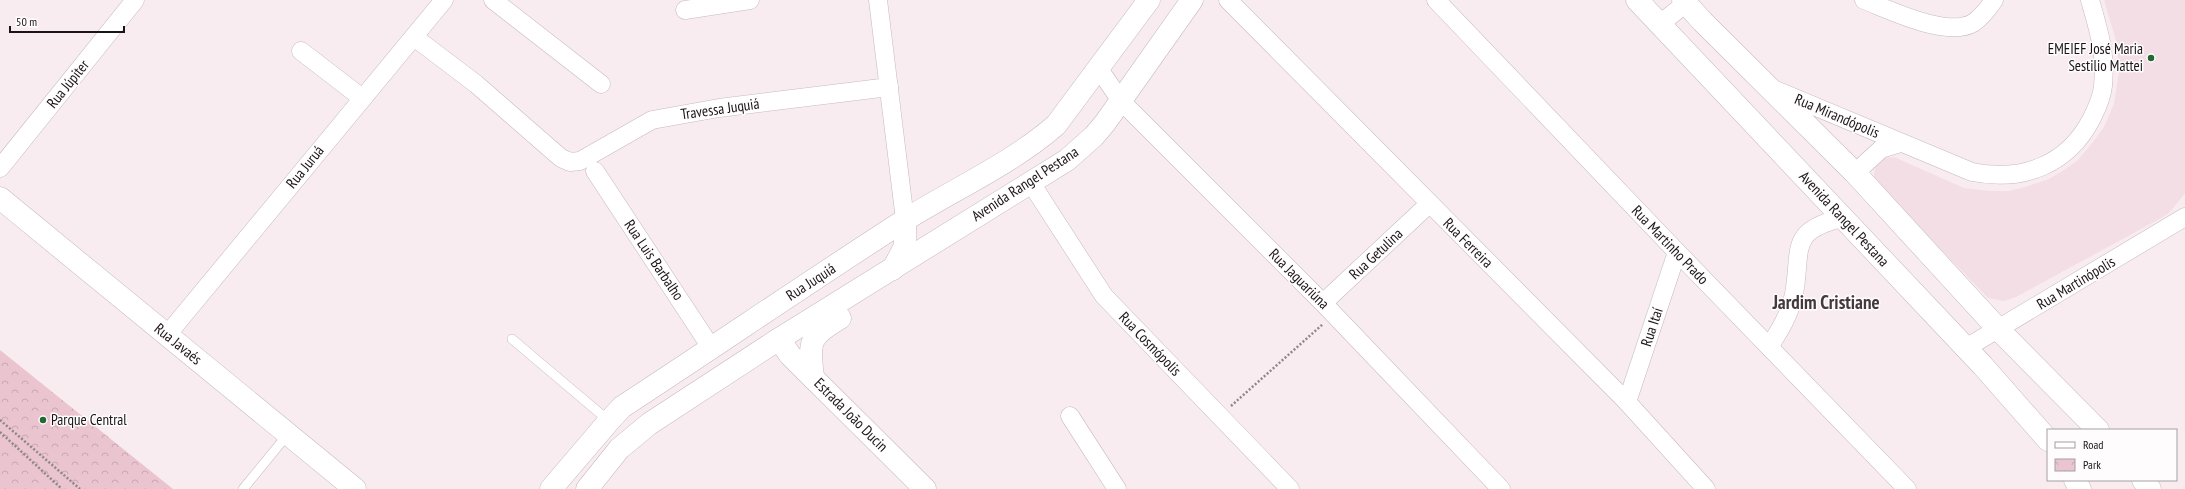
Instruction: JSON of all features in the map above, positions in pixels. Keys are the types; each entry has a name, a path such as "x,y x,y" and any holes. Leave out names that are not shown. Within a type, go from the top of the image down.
{"main road":[{"name":"Avenida Rangel Pestana","path":"906,220 1019,154 1039,140 1056,125 1149,0"},
{"name":"Avenida Rangel Pestana","path":"894,268 1067,160 1094,136 1192,0"},
{"name":"Avenida Rangel Pestana","path":"1637,0 1966,348 2047,439"},
{"path":"1686,1 1855,173 1999,330 2097,429"},
{"name":"Rua Javaés","path":"0,198 355,489"},
{"path":"813,378 810,354 812,341 817,333 862,304 894,268 905,246 906,220"},
{"name":"Rua Juquiá","path":"551,489 622,407 906,220"},
{"name":"Rua Juquiá","path":"587,489 619,449 634,434 779,339 894,268"},
{"path":"779,339 776,315 788,297"},
{"name":"Estrada João Ducin","path":"779,339 790,355 926,489"},
{"path":"2144,481 2150,489"}],"street":[{"name":"Rua Júpiter","path":"0,168 136,0"},
{"name":"Rua Juruá","path":"167,335 444,0"},
{"path":"492,0 601,84"},
{"path":"685,10 750,0"},
{"path":"878,0 906,220"},
{"name":"Rua Ferreira","path":"1228,0 1626,402 1706,489"},
{"name":"Rua Martinho Prado","path":"1436,0 1677,252 1907,489"},
{"path":"1864,0 1935,25 1954,28 1972,23 1983,15 1994,0"},
{"path":"1892,0 1908,16"},
{"name":"Rua Mirandópolis","path":"1772,89 1972,172 1993,176 2009,176 2036,169 2056,160 2072,147 2085,130 2098,107 2103,88 2103,48 2090,0"},
{"path":"1660,24 1686,1"},
{"name":"Travessa Juquiá","path":"414,37 476,84 561,158 570,162 580,161 652,120 720,108 889,87"},
{"path":"301,51 362,98"},
{"name":"Rua Jaguariúna","path":"1099,69 1120,100 1328,309 1501,489"},
{"name":"Rua Mirandópolis","path":"1855,173 1881,149 1901,143"},
{"name":"Rua Luis Barbalho","path":"595,171 712,349"},
{"name":"Rua Cosmópolis","path":"1030,183 1104,296 1290,489"},
{"name":"Rua Getulina","path":"1328,309 1429,204"},
{"path":"1769,347 1782,327 1794,294 1799,247 1803,236 1810,230 1842,218"},
{"name":"Rua Martinópolis","path":"1966,348 1999,330 2185,218"},
{"name":"Rua Itaí","path":"1626,402 1677,252"},
{"path":"1070,416 1117,489"}],"lane":[{"path":"512,339 609,421"},
{"path":"243,489 288,434"}],"path":[{"path":"1220,416 1328,309"},
{"path":"0,420 80,489"},
{"path":"0,432 62,489"}],"shaded area":[{"path":"2104,0 2185,0 2185,193 2170,212 2163,217 2016,297 2004,301 1988,298 1877,183 1874,177 1875,167 1884,158 1894,157 1964,188 1990,191 2009,191 2049,179 2078,160 2104,127 2114,104 2119,72 2117,44"}],"green space":[{"name":"Parque Central","path":"0,350 173,489 0,489"}],"place":[{"name":"EMEIEF José Maria Sestilio Mattei","path":"2151,58"},
{"name":"Parque Central","path":"43,420"}],"district":[{"name":"Jardim Cristiane","path":"1826,302"}]}
